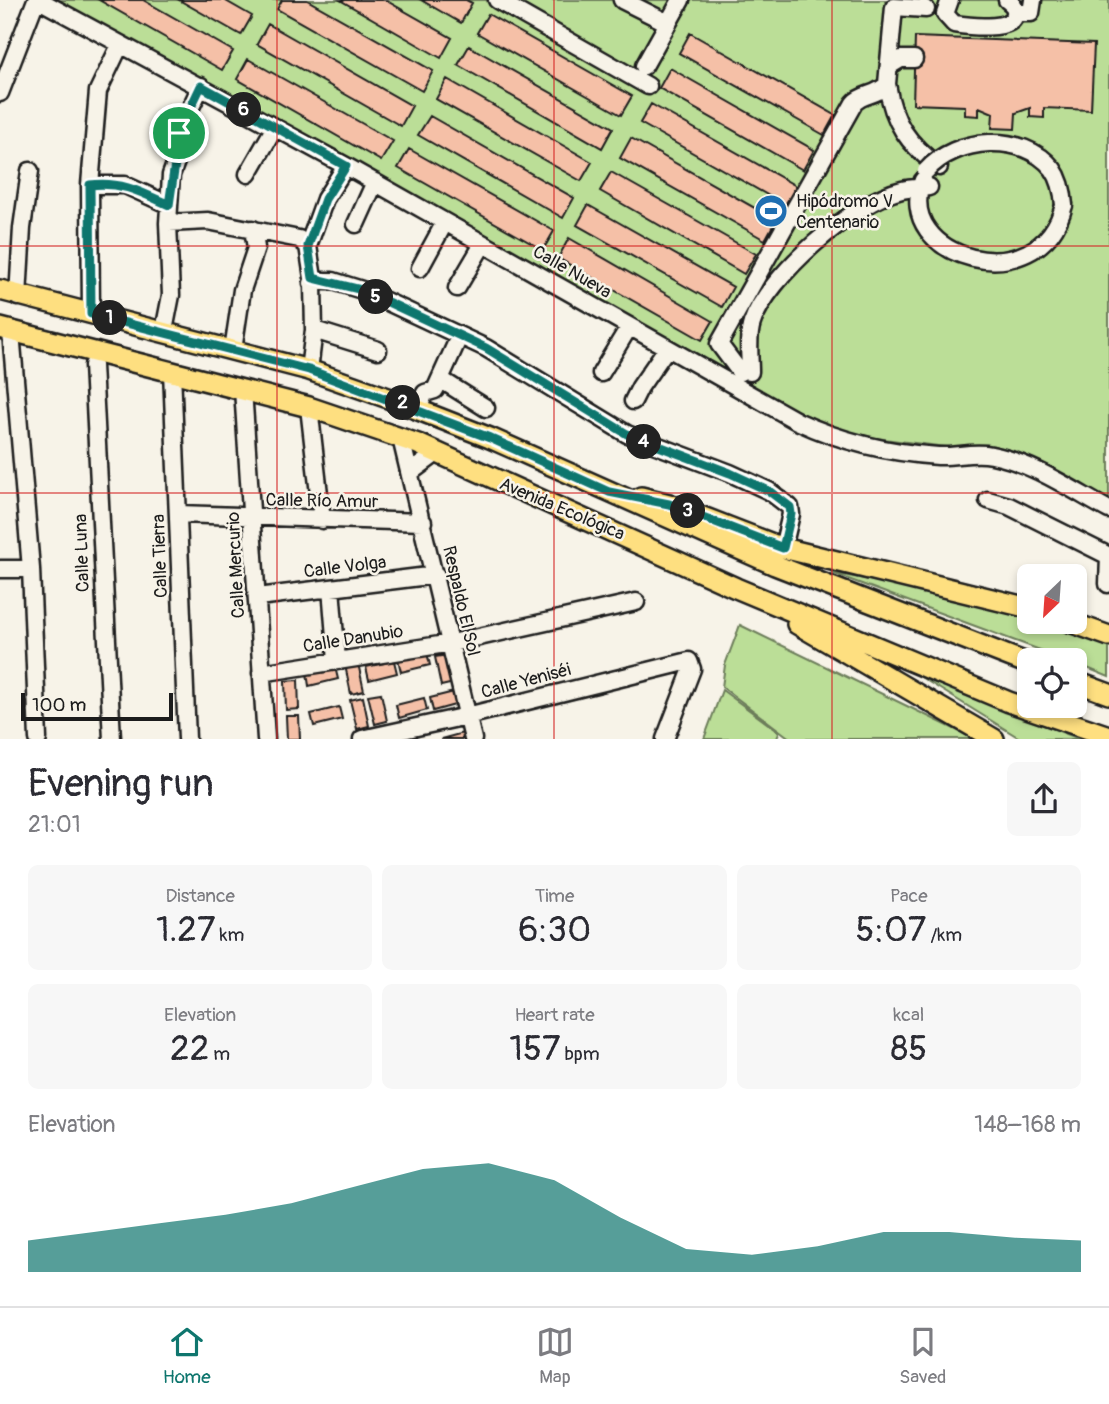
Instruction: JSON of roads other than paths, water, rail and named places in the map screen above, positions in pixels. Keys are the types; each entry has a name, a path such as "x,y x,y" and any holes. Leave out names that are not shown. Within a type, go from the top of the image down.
{"main road":[{"name":"Avenida Ecológica","path":"9,293 309,370 418,409 775,565 1017,659"},
{"name":"Avenida Ecológica","path":"6,330 309,407 401,438 438,452 736,588 1009,702 1109,736"},
{"path":"609,492 669,504 783,548 1017,605"},
{"path":"736,588 994,739"},
{"path":"1087,628 1109,636"},
{"path":"1087,686 1109,694"}],"street":[{"name":"Calle Nueva","path":"38,0 375,182 797,421 823,432 920,454 989,454 1011,459 1109,509"},
{"path":"0,93 38,0"},
{"path":"501,2 527,0"},
{"path":"622,0 668,23"},
{"path":"644,66 681,0"},
{"path":"887,84 878,94 858,99 854,103 719,344 745,372 751,325 770,292 806,250 869,205 928,178 938,158 953,149 989,144 1016,147 1042,157 1055,170 1062,187 1064,205 1060,223 1050,238 1035,249 1009,261 988,263 960,254 932,236 923,221 919,204 928,178 914,149 901,132 893,113 887,84 891,65 894,4 947,5 947,18 958,24 1004,26 1012,22 1011,7 1031,13 1033,0"},
{"path":"501,2 648,86"},
{"path":"91,314 90,185 99,91 120,45"},
{"path":"891,65 901,59 914,59"},
{"path":"164,331 171,295 169,205 180,130 201,86"},
{"path":"248,174 275,127"},
{"path":"309,370 314,330 315,281 308,246 325,199 346,166"},
{"path":"9,293 30,171"},
{"path":"356,224 375,182"},
{"path":"90,185 125,185 169,205"},
{"path":"168,223 208,221 299,239 308,246"},
{"path":"420,268 445,222"},
{"path":"233,350 242,290 256,248 253,229"},
{"path":"457,288 483,244"},
{"path":"315,281 333,281 362,290 514,363 627,434 712,465 785,500 791,514 783,548"},
{"path":"601,373 629,327"},
{"path":"6,330 31,569 38,739"},
{"path":"314,330 378,350"},
{"path":"418,409 425,393 434,391 459,337"},
{"path":"633,401 667,348"},
{"name":"Calle Luna","path":"93,365 112,739"},
{"name":"Calle Tierra","path":"172,371 187,739"},
{"path":"440,379 486,408"},
{"name":"Calle Mercurio","path":"243,389 266,739"},
{"path":"309,407 322,520"},
{"name":"Respaldo El Sol","path":"401,438 436,575 473,739"},
{"path":"411,472 438,452"},
{"path":"988,500 1009,506 1109,556 1108,584"},
{"name":"Calle Río Amur","path":"178,514 423,522"},
{"path":"0,569 31,569"},
{"name":"Calle Volga","path":"258,597 436,575"},
{"path":"331,588 337,661"},
{"name":"Calle Danubio","path":"261,673 452,643 636,602"},
{"name":"Calle Yeniséi","path":"362,739 689,661 692,668 665,739"}],"place":[{"name":"Hipódromo V Centenario","path":"771,211"}]}
